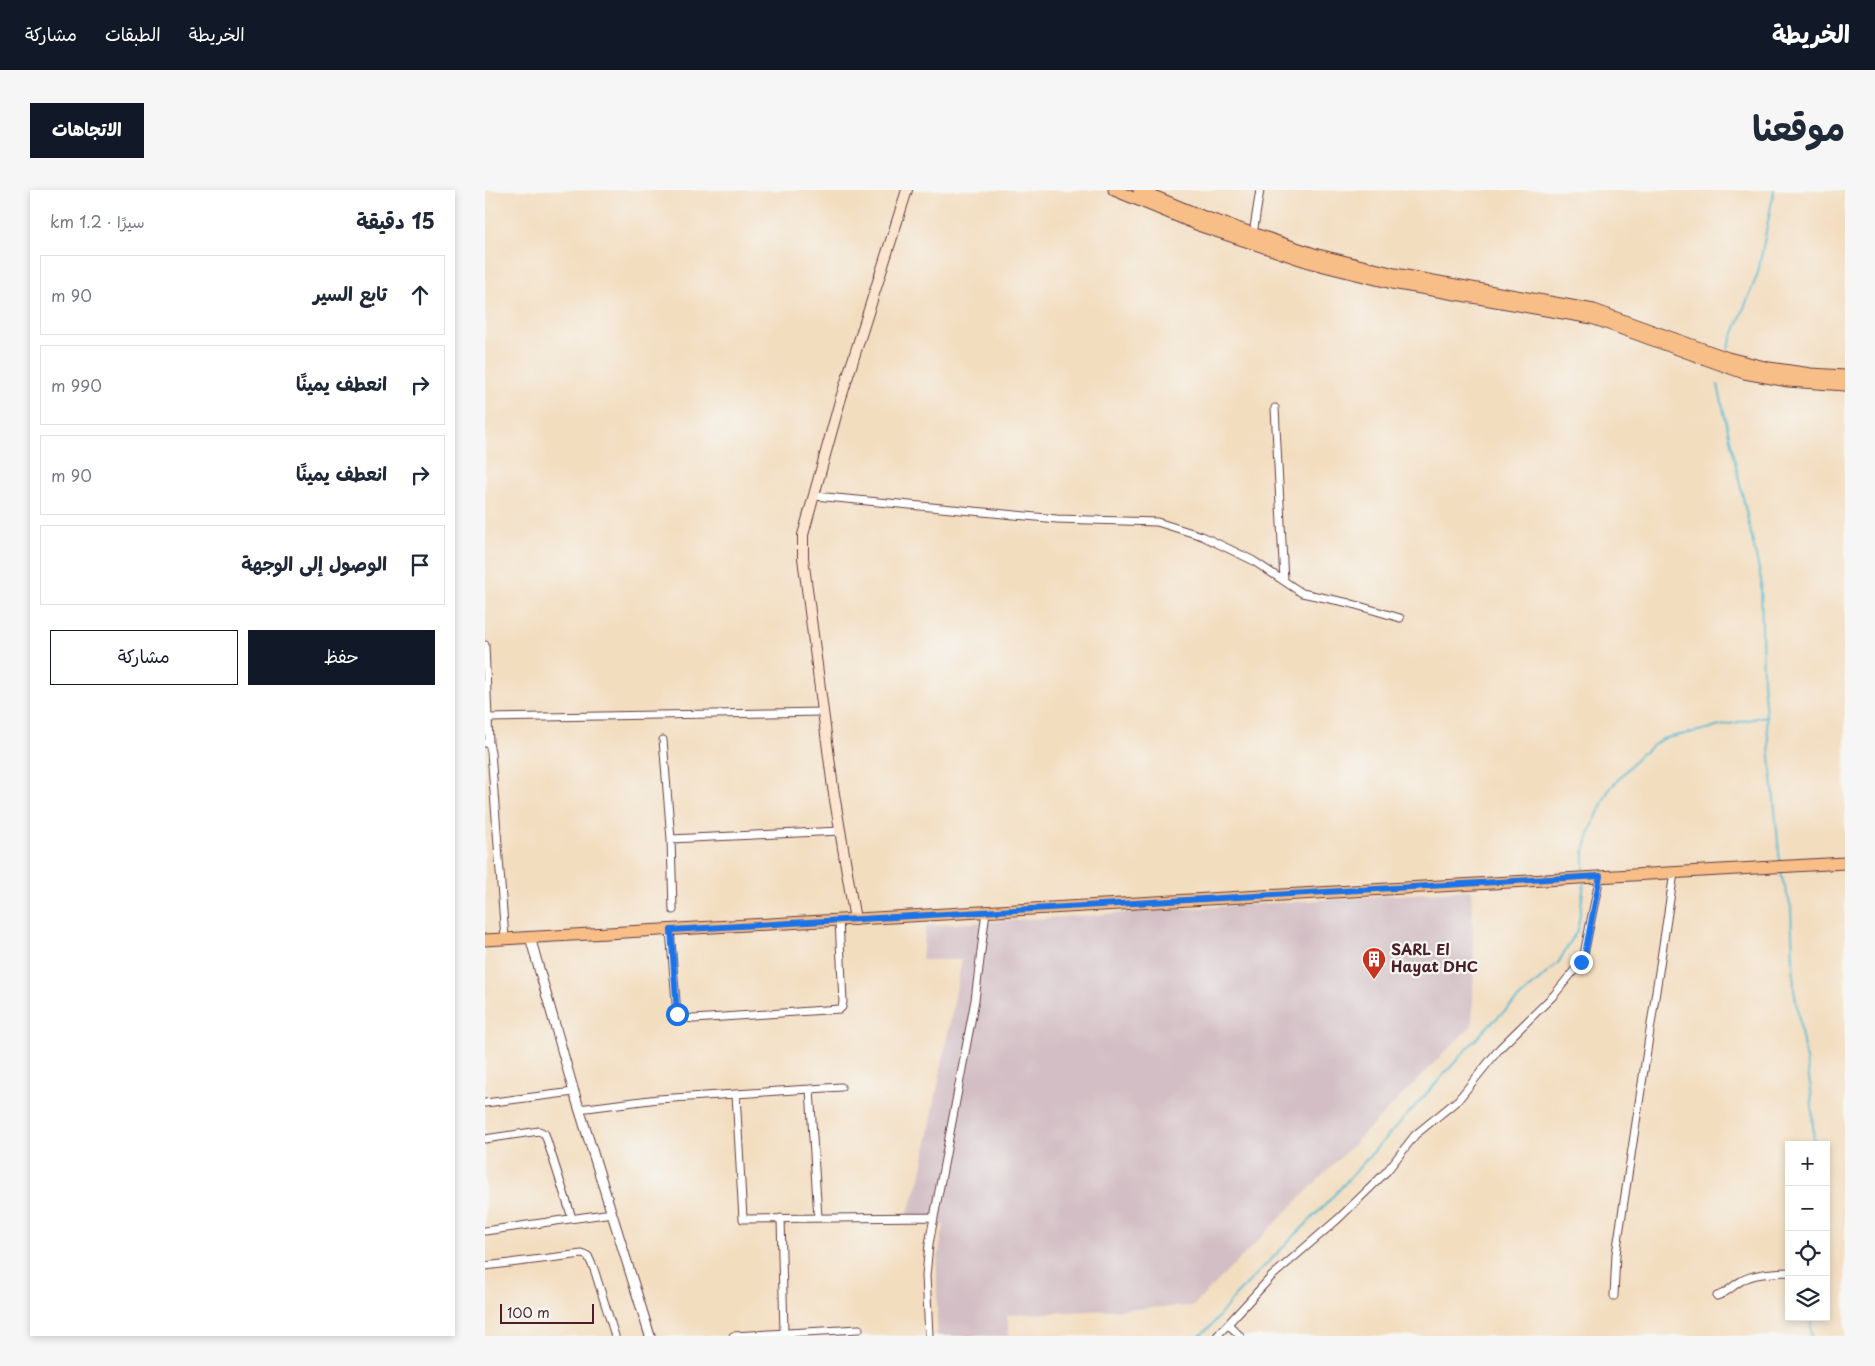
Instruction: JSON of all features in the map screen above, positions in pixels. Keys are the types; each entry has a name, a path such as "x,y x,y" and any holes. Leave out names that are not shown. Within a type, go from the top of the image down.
{"main road":[{"path":"855,920 823,712 803,558 803,535 840,401 907,190"},
{"path":"1114,190 1229,236 1272,251 1356,275 1592,318 1744,373 1788,381 1845,385"},
{"path":"1139,190 1253,234 1314,254 1395,274 1594,310 1748,364 1790,372 1845,376"},
{"path":"485,940 1845,863"}],"street":[{"path":"1253,234 1260,190"},
{"path":"1275,408 1284,582"},
{"path":"815,496 1057,518 1157,522 1202,536 1252,560 1303,593 1349,603 1400,618"},
{"path":"485,645 489,718 487,743 505,938"},
{"path":"489,718 823,712"},
{"path":"663,740 671,839 673,910"},
{"path":"671,839 840,831"},
{"path":"1614,1296 1617,1254 1674,873"},
{"path":"1217,1336 1271,1278 1338,1219 1387,1171 1415,1135 1458,1100 1500,1048 1544,1006 1581,962 1585,954 1590,877"},
{"path":"929,1336 926,1276 929,1244 975,1000 986,911"},
{"path":"671,930 677,1014 678,1017 694,1019 840,1009 843,1002 839,920"},
{"path":"530,938 579,1109 650,1336"},
{"path":"579,1109 658,1099 841,1087"},
{"path":"810,1089 818,1218"},
{"path":"485,1103 574,1092"},
{"path":"736,1094 743,1219 934,1217"},
{"path":"485,1138 539,1131 545,1134 572,1218"},
{"path":"485,1231 611,1213"},
{"path":"781,1218 784,1333"},
{"path":"485,1266 582,1254 588,1256 595,1269 615,1336"},
{"path":"1717,1296 1727,1293 1741,1281 1752,1276 1785,1272"},
{"path":"1228,1324 1240,1336"},
{"path":"733,1336 859,1329"}],"shaded area":[{"path":"1471,890 1474,968 1472,1025 1193,1306 1007,1315 1009,1336 937,1336 937,1264 944,1225 905,1220 920,1179 962,960 922,960 926,926"}],"waterway":[{"path":"1728,348 1758,273 1774,190"},
{"path":"1718,385 1761,579 1763,682 1780,863"},
{"path":"1584,874 1584,852 1600,808 1608,791 1640,755 1662,739 1766,716"},
{"path":"1781,870 1791,907 1794,989 1811,1090 1814,1141"},
{"path":"1199,1336 1212,1325 1236,1295 1325,1205 1488,1026 1558,963 1578,929 1584,882"},
{"path":"1811,1321 1811,1336"}],"place":[{"name":"SARL El Hayat DHC","path":"1374,980"}],"route":[{"path":"677,1014 671,930 1600,876 1585,954 1581,962"}]}
